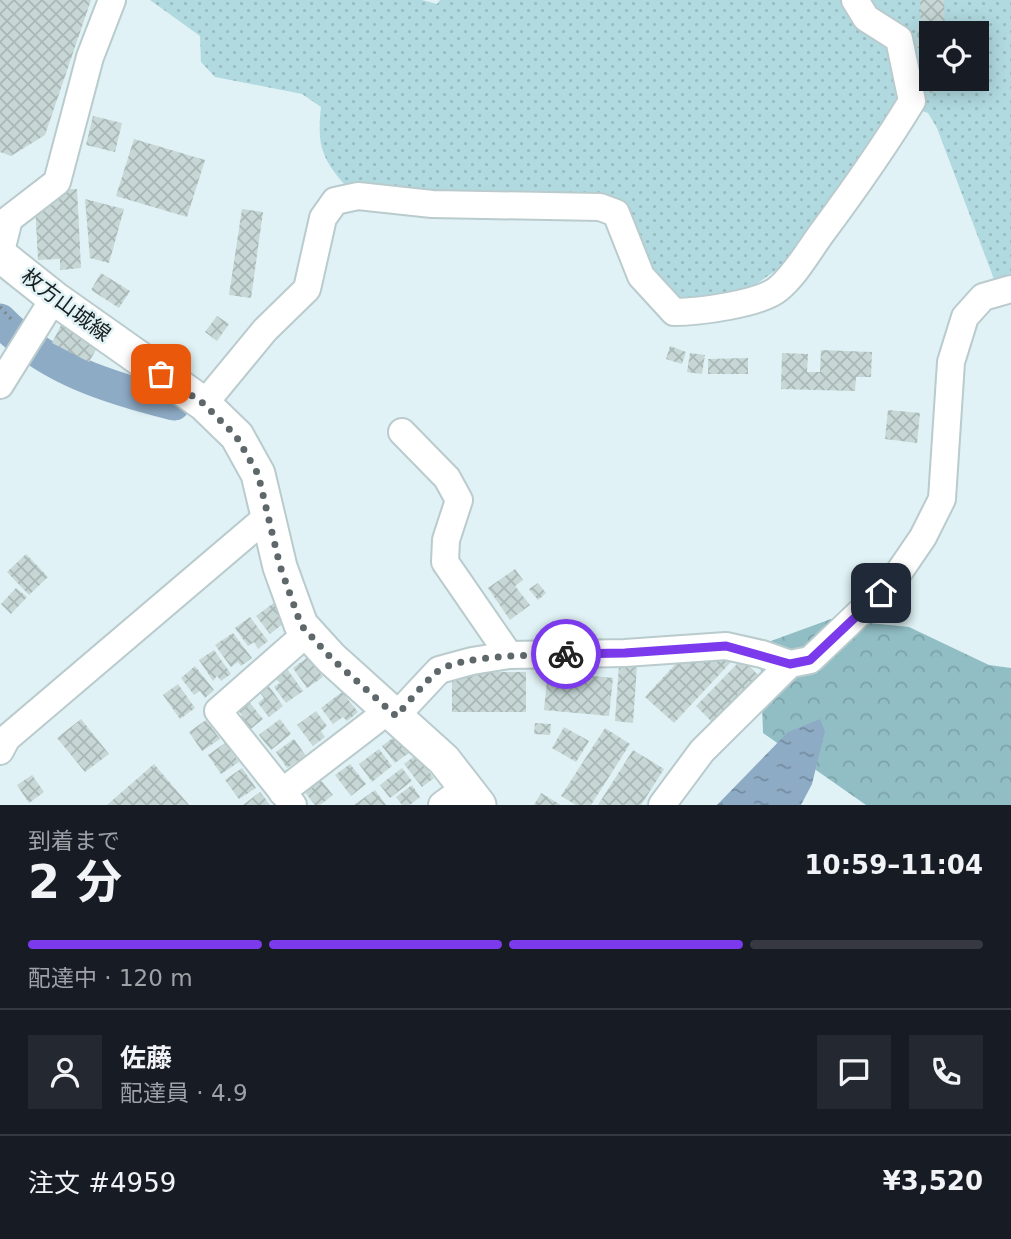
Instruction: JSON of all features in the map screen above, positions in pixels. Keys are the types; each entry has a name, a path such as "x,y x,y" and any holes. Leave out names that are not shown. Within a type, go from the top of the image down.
{"main road":[{"name":"枚方山城線","path":"0,255 54,298 204,404 236,436 258,474 280,566 301,625 331,658 444,760 462,799"}],"street":[{"path":"0,255 9,219 57,182 90,57 113,0"},
{"path":"204,404 265,330 307,289 323,218 335,201 358,196 432,204 600,207 616,213 641,276 674,312 698,312 755,299 776,291 796,269 880,153 912,101 899,39 866,18 855,0"},
{"path":"307,633 218,710 287,798 392,713 439,670 472,661 509,655 625,653 726,646 790,664 810,660 893,581 923,537 942,499 951,362 965,317 983,297 1011,289"},
{"path":"0,385 54,298"},
{"path":"402,432 447,478 458,500 446,540 445,562 509,655"},
{"path":"0,751 7,738 268,516"},
{"path":"662,805 702,751 790,664"}],"shaded area":[{"path":"150,0 422,0 437,4 440,0 1011,0 1011,279 995,282 937,128 928,113 899,103 871,152 778,269 752,287 696,302 681,300 654,275 629,218 463,196 346,186 331,167 323,150 320,131 321,107 302,94 215,77 201,62 200,36"}],"green space":[{"path":"831,619 909,627 989,665 1011,668 1011,805 866,805 763,733 760,645"}],"water":[{"path":"820,719 825,731 812,784 801,805 717,805 788,732"}],"building":[{"path":"0,0 91,0 45,135 11,156 0,152"},
{"path":"920,0 944,0 945,21 921,21"},
{"path":"919,28 919,48 917,48"},
{"path":"93,116 122,123 115,152 86,145"},
{"path":"134,139 205,160 187,217 116,196"},
{"path":"77,189 81,268 60,270 60,259 38,260 35,203 54,202 53,190"},
{"path":"85,199 124,209 109,263 90,258"},
{"path":"242,209 263,212 251,298 229,295"},
{"path":"101,273 130,291 119,308 91,290"},
{"path":"217,316 229,324 217,341 205,332"},
{"path":"64,319 102,339 89,362 52,343"},
{"path":"670,346 686,352 682,364 666,359"},
{"path":"821,350 872,352 871,377 856,377 855,391 781,389 782,353 808,354 807,372 820,372"},
{"path":"690,353 705,355 702,374 687,372"},
{"path":"748,358 748,374 708,374 708,359"},
{"path":"888,410 920,413 917,443 885,439"},
{"path":"26,554 48,577 29,595 7,572"},
{"path":"515,569 523,580 515,586 530,605 510,620 488,588"},
{"path":"538,583 546,593 538,600 529,589"},
{"path":"16,588 27,597 11,614 1,604"},
{"path":"275,602 288,620 270,634 256,616"},
{"path":"250,617 268,641 258,649 254,642 248,646 235,628"},
{"path":"233,633 252,658 241,666 238,662 231,667 215,645"},
{"path":"214,650 231,674 221,681 217,676 213,681 199,660"},
{"path":"727,654 731,662 674,723 645,697 683,656"},
{"path":"308,657 323,677 307,688 293,668"},
{"path":"742,659 759,676 713,723 696,706"},
{"path":"619,665 637,666 633,723 615,721"},
{"path":"195,666 214,690 205,698 200,691 194,695 181,678"},
{"path":"287,669 303,691 286,703 274,687 280,683 275,678"},
{"path":"548,671 613,678 609,716 544,710"},
{"path":"452,672 526,672 526,712 452,712"},
{"path":"178,684 195,708 180,719 163,695"},
{"path":"269,686 283,706 269,717 258,703 264,698 260,693"},
{"path":"342,692 358,712 347,721 343,717 333,724 321,708"},
{"path":"246,698 263,719 247,732 237,719 242,715 235,707"},
{"path":"316,711 327,726 321,731 325,737 313,746 297,725"},
{"path":"81,719 109,754 85,772 57,738"},
{"path":"280,719 291,734 271,750 259,735"},
{"path":"206,720 220,739 202,751 189,732"},
{"path":"535,723 551,724 550,735 534,734"},
{"path":"564,727 589,741 576,762 552,748"},
{"path":"605,728 630,744 591,805 576,805 561,796"},
{"path":"398,734 410,752 395,763 382,746"},
{"path":"294,739 306,756 287,768 276,752"},
{"path":"225,743 239,762 221,774 208,755"},
{"path":"379,749 392,766 372,782 359,764"},
{"path":"633,750 664,769 641,805 598,805"},
{"path":"416,755 434,778 422,787 404,764"},
{"path":"154,764 189,805 107,805"},
{"path":"350,764 366,784 351,796 335,775"},
{"path":"242,768 256,788 239,799 225,780"},
{"path":"402,768 412,781 390,798 380,785"},
{"path":"32,775 44,792 29,803 17,785"},
{"path":"320,779 333,795 320,805 315,805 304,791"},
{"path":"412,785 420,797 410,805 402,805 396,797"},
{"path":"375,790 386,805 354,805"},
{"path":"260,792 270,805 243,805"},
{"path":"541,793 561,805 534,805"}],"waterway":[{"path":"0,320 38,352 59,364 103,383 174,404"}],"way so far":[{"path":"161,374 204,404 236,436 258,474 280,566 301,625 331,658 396,716 439,670 509,655 566,654"}],"route":[{"path":"566,654 726,646 790,664 810,660 881,593"}]}
